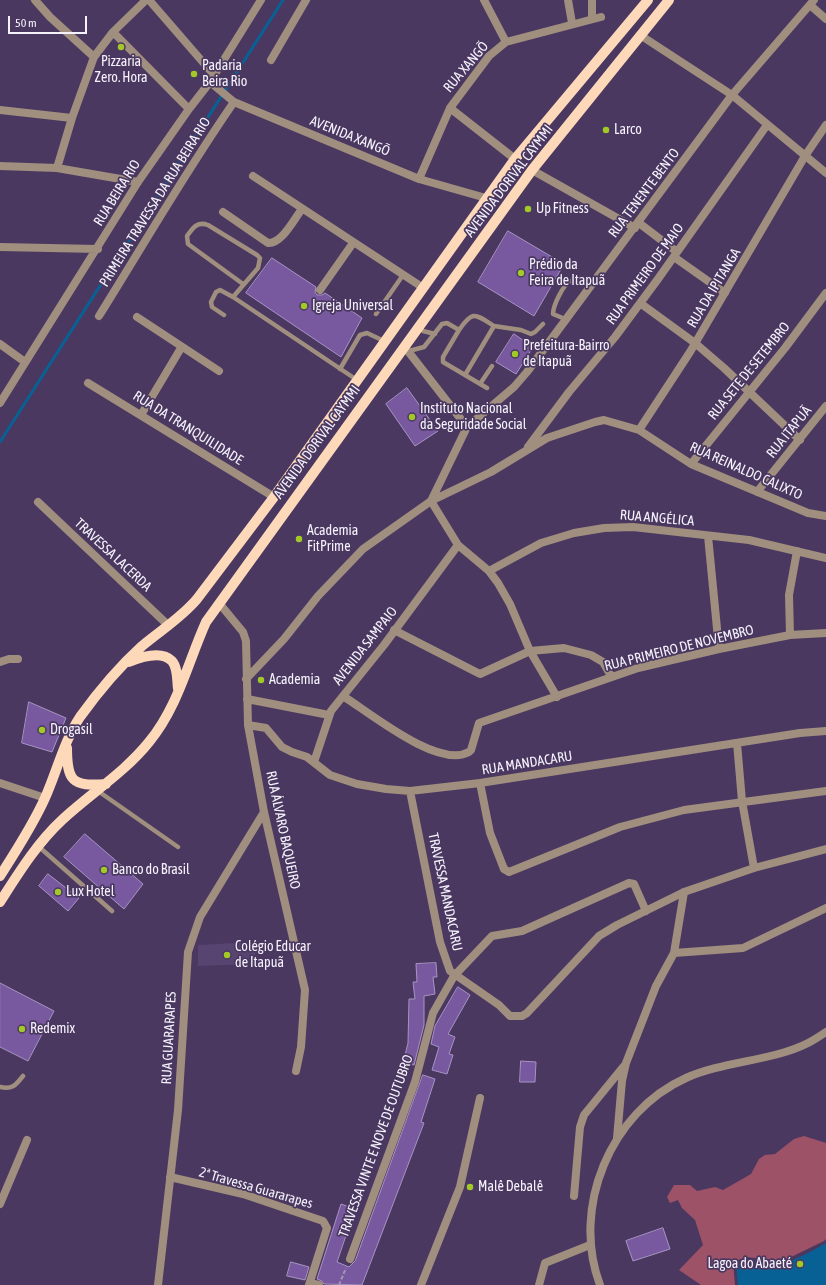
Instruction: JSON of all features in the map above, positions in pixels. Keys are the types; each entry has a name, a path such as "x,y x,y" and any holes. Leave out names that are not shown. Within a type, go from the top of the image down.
{"main road":[{"name":"AVENIDA DORIVAL CAYMMI","path":"0,876 24,838 46,798 67,742 80,718 101,690 125,664 143,646 188,610 197,599 274,496 515,159 648,0"},
{"name":"AVENIDA DORIVAL CAYMMI","path":"0,902 38,846 61,820 127,767 150,741 178,693 206,622 219,603 406,348 419,325 532,170 669,0"},
{"path":"125,664 148,656 157,655 165,657 172,661 175,669 178,693"},
{"path":"67,742 67,766 68,772 73,779 85,785 106,784"}],"street":[{"path":"35,0 50,17 94,57"},
{"path":"57,168 72,118 94,57 113,32 146,0"},
{"name":"AVENIDA XANGÕ","path":"149,0 214,82 232,101 419,179 486,198"},
{"name":"RUA BEIRA RIO","path":"0,403 98,249 138,182 189,109 214,82 261,0"},
{"path":"271,60 306,0"},
{"path":"484,0 506,42"},
{"path":"568,0 572,24"},
{"path":"592,0 592,19"},
{"path":"812,3 826,19"},
{"name":"RUA TENENTE BENTO","path":"431,501 467,426 514,387 637,225 732,95 812,3"},
{"name":"RUA XANGÕ","path":"419,179 450,108 489,56 506,42 601,17"},
{"path":"113,32 189,109"},
{"path":"640,35 732,95 826,173"},
{"name":"PRIMEIRA TRAVESSA DA RUA BEIRA RIO","path":"98,316 167,208 232,101"},
{"path":"450,108 515,159"},
{"path":"0,110 72,118"},
{"name":"RUA PRIMEIRO DE MAIO","path":"523,452 569,392 615,337 676,255 767,125"},
{"name":"RUA DA IPITANGA","path":"639,430 726,293 806,156 826,125"},
{"path":"0,166 57,168 138,182"},
{"path":"532,170 637,225 726,293"},
{"path":"253,176 422,288"},
{"path":"223,212 268,243 272,243 278,241 302,209"},
{"path":"320,290 353,243"},
{"path":"0,246 98,249"},
{"name":"RUA SETE DE SETEMBRO","path":"692,464 785,348 826,293"},
{"path":"640,303 695,343 800,440"},
{"path":"137,317 181,348 219,371"},
{"path":"0,344 25,362"},
{"path":"141,415 181,348"},
{"path":"406,348 467,426"},
{"name":"RUA DA TRANQUILIDADE","path":"88,383 274,496"},
{"name":"RUA ITAPUÃ","path":"757,492 826,406"},
{"name":"RUA REINALDO CALIXTO","path":"246,679 284,639 318,596 363,548 431,501 491,472 547,438 595,422 604,420 639,430 692,464 808,513 826,516"},
{"path":"431,501 458,545 489,571 510,604 530,651 557,697"},
{"name":"TRAVESSA LACERDA","path":"38,502 169,626"},
{"name":"RUA ANGÉLICA","path":"489,571 541,543 574,533 604,528 633,527 749,540 826,558"},
{"path":"708,536 719,649"},
{"name":"AVENIDA SAMPAIO","path":"314,762 329,715 458,545"},
{"path":"790,635 789,600 797,551"},
{"name":"RUA ÁLVARO BAQUEIRO","path":"219,603 234,619 245,636 248,725 264,812 305,990 301,1047 296,1071"},
{"path":"394,630 480,674 530,651 564,648 591,655 602,662 611,676"},
{"name":"RUA PRIMEIRO DE NOVEMBRO","path":"343,696 414,744 443,754 464,754 469,752 477,724 557,697 611,676 719,649 790,635 826,633"},
{"path":"0,662 9,659 18,659"},
{"path":"247,699 329,715"},
{"name":"RUA MANDACARU","path":"248,725 266,728 282,746 292,752 302,754 330,775 357,784 410,791 480,783 737,743 826,731"},
{"path":"737,743 742,801 754,868"},
{"path":"0,783 46,798"},
{"path":"480,783 490,833 504,869 509,872 620,827 684,810 742,801 826,791"},
{"name":"TRAVESSA MANDACARU","path":"410,791 440,942 448,965 454,976"},
{"name":"RUA GUARARAPES","path":"158,1285 178,1110 188,952 200,917 264,812"},
{"path":"454,976 480,992 510,1016 522,1016 527,1013 599,936 617,925 684,892 754,868 826,849"},
{"name":"TRAVESSA VINTE E NOVE DE OUTUBRO","path":"350,1259 415,1082 433,1013 454,976 489,938 496,934 522,930 630,883 634,884 646,911"},
{"path":"617,1138 622,1081 626,1063 656,986 674,953 684,892"},
{"path":"674,953 743,948 826,908"},
{"path":"600,1285 590,1246 591,1212 594,1194 604,1164 617,1138 637,1114 661,1092 685,1078 711,1068 808,1044 826,1032"},
{"path":"574,1196 580,1128 584,1114 626,1063"},
{"path":"421,1285 460,1187 480,1098"},
{"path":"0,1204 27,1140"},
{"name":"2ª Travessa Guararapes","path":"170,1177 243,1194 324,1221 327,1228 309,1284"},
{"path":"539,1285 545,1263 590,1246"},
{"path":"309,1284 319,1285"}],"lane":[{"path":"233,297 258,268 260,258 208,225 195,225 187,236 188,244 243,284"},
{"path":"376,314 403,275"},
{"path":"565,319 553,314 553,309 567,283 575,280 593,282"},
{"path":"224,315 212,307 211,302 216,292 220,290 233,297 357,380"},
{"path":"487,388 444,364 442,360 467,317 478,316 494,326 521,330 531,334 543,324"},
{"path":"406,348 424,347 442,324 447,322 459,330"},
{"path":"419,325 423,331 435,334"},
{"path":"465,375 494,326"},
{"path":"340,369 360,335 367,333 384,341"},
{"path":"480,384 492,366"},
{"path":"98,791 178,847"},
{"path":"38,846 112,911"},
{"path":"0,1087 8,1089 14,1087 23,1076"}],"path":[{"path":"339,1285 350,1259"}],"shaded area":[{"name":"Colégio Educar de Itapuã","path":"255,942 255,964 198,966 198,945"},
{"path":"804,1136 826,1143 826,1239 783,1261 746,1257 733,1262 735,1285 701,1285 679,1270 703,1245 695,1220 682,1208 678,1200 670,1203 667,1197 674,1185 690,1185 697,1191 715,1187 723,1190 751,1174 759,1159 765,1155 775,1154 794,1139"}],"water":[{"name":"Lagoa do Abaeté","path":"826,1243 826,1285 738,1285 736,1265 747,1262 775,1264 786,1263"}],"building":[{"name":"Prédio da Feira de Itapuã","path":"508,231 564,264 534,316 478,282"},
{"name":"Igreja Universal","path":"272,258 316,287 315,292 317,295 322,295 325,293 362,318 341,357 246,293"},
{"name":"Prefeitura-Bairro de Itapuã","path":"514,334 533,347 516,374 496,362"},
{"name":"Instituto Nacional da Seguridade Social","path":"407,388 438,431 415,446 386,404"},
{"name":"Drogasil","path":"29,702 66,718 52,752 22,743"},
{"name":"Banco do Brasil","path":"85,834 143,884 124,909 64,857"},
{"name":"Lux Hotel","path":"48,874 79,898 68,911 39,886"},
{"path":"436,963 437,977 433,977 435,994 424,996 424,1025 414,1065 403,1063 408,1043 409,999 415,999 413,982 417,982 416,964"},
{"name":"Redemix","path":"0,983 54,1011 28,1061 0,1047"},
{"path":"458,987 470,995 448,1034 455,1037 449,1054 453,1055 447,1074 432,1070 439,1047 431,1044 435,1026"},
{"path":"521,1061 536,1062 535,1082 520,1082"},
{"path":"423,1075 435,1079 421,1122 424,1123 362,1285 324,1284 322,1281 317,1279 341,1204 355,1209 337,1262 349,1267 355,1261"},
{"path":"663,1228 670,1249 633,1261 626,1241"},
{"path":"291,1262 309,1267 305,1280 287,1276"}],"waterway":[{"path":"0,442 283,0"}],"place":[{"name":"Pizzaria Zero. Hora","path":"121,47"},
{"name":"Padaria Beira Rio","path":"194,74"},
{"name":"Larco","path":"606,130"},
{"name":"Up Fitness","path":"528,209"},
{"name":"Prédio da Feira de Itapuã","path":"521,273"},
{"name":"Igreja Universal","path":"304,306"},
{"name":"Prefeitura-Bairro de Itapuã","path":"515,354"},
{"name":"Instituto Nacional da Seguridade Social","path":"412,417"},
{"name":"Academia FitPrime","path":"299,539"},
{"name":"Academia","path":"261,680"},
{"name":"Drogasil","path":"42,730"},
{"name":"Banco do Brasil","path":"104,870"},
{"name":"Lux Hotel","path":"58,892"},
{"name":"Colégio Educar de Itapuã","path":"227,955"},
{"name":"Redemix","path":"22,1029"},
{"name":"Malê Debalê","path":"470,1187"},
{"name":"Lagoa do Abaeté","path":"800,1264"}]}
